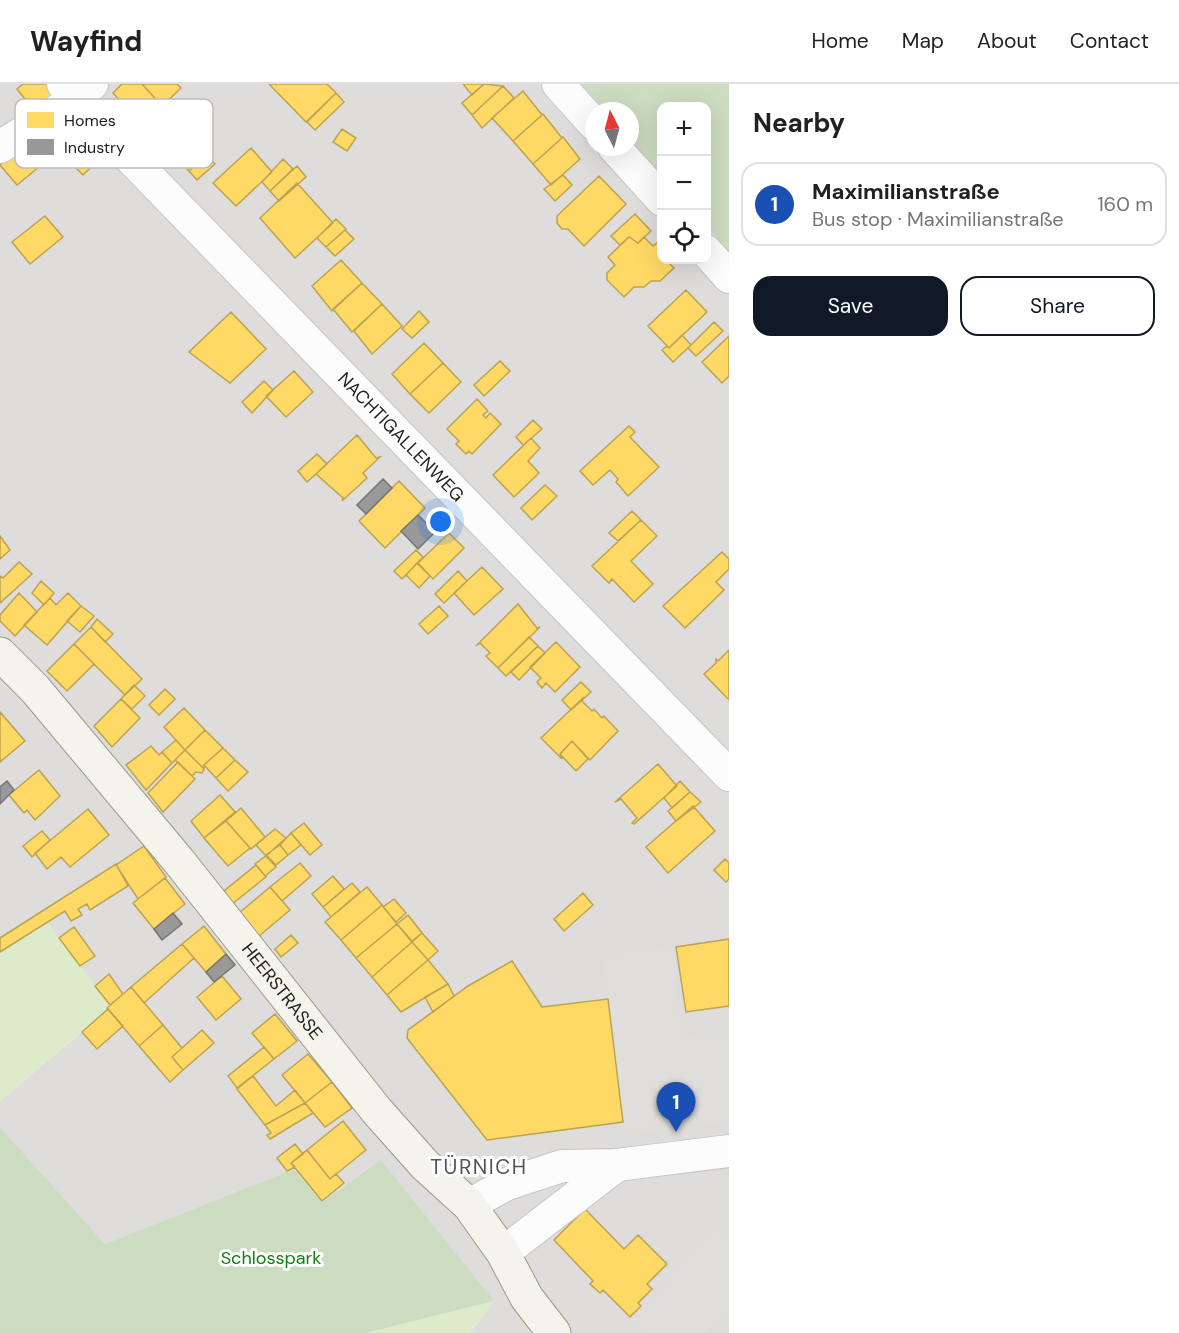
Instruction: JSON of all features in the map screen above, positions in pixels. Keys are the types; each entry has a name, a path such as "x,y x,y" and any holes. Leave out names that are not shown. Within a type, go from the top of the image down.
{"main road":[{"name":"HEERSTRASSE","path":"0,654 35,689 171,851 376,1112 425,1165 470,1205 503,1253 527,1298 554,1333"}],"street":[{"path":"558,84 585,114"},
{"path":"63,99 76,89"},
{"path":"0,147 15,136"},
{"path":"622,156 657,194"},
{"name":"NACHTIGALLENWEG","path":"151,168 729,775"},
{"path":"711,256 729,276"},
{"path":"470,1205 507,1184 562,1166 617,1165 729,1152"},
{"path":"503,1253 617,1165"}],"shaded area":[{"path":"0,84 581,84 597,102 585,102 585,156 639,156 639,150 657,170 657,264 711,264 711,232 729,252 729,1333 470,1333 494,1301 322,1203 294,1169 105,1244 0,1127 0,1101 108,1010 109,1005 47,922 0,952"},
{"path":"671,946 682,1037 729,1032 729,1122 625,1135 602,955"},
{"path":"717,1227 729,1239 729,1311 708,1333 641,1333 628,1320"}],"green space":[{"path":"581,84 729,84 729,252 711,232 711,102 657,102 657,170 639,150 639,102 597,102"},
{"path":"47,922 110,1005 0,1101 0,952"},
{"name":"Schlosspark","path":"0,1127 105,1244 294,1169 322,1203 381,1160 494,1301 366,1333 0,1333"},
{"path":"494,1301 470,1333 366,1333"}],"building: Homes":[{"path":"23,84 50,84 56,92 47,99 25,99 17,89"},
{"path":"122,84 142,84 156,99 119,99 113,93"},
{"path":"142,84 177,84 181,88 169,99 156,99"},
{"path":"269,84 327,84 336,93 306,122"},
{"path":"463,84 484,84 472,95"},
{"path":"484,84 503,86 472,115 462,103"},
{"path":"503,86 514,98 482,128 472,115"},
{"path":"523,91 542,115 513,141 492,118"},
{"path":"336,93 344,102 315,130 307,122"},
{"path":"543,114 562,138 533,164 513,141"},
{"path":"342,129 356,138 347,151 333,142"},
{"path":"563,137 580,159 551,185 533,164"},
{"path":"251,148 272,172 236,206 213,183"},
{"path":"15,152 15,168 38,168 17,185 0,165"},
{"path":"283,159 293,169 270,191 262,182"},
{"path":"297,166 306,177 279,201 270,191"},
{"path":"76,168 90,168 83,175"},
{"path":"192,168 210,168 197,180 189,171"},
{"path":"563,175 572,185 555,201 544,189"},
{"path":"599,176 626,204 584,246 568,229 562,229 557,223 557,216"},
{"path":"297,183 333,223 295,258 260,218"},
{"path":"635,214 651,231 638,243 629,237 620,245 611,236"},
{"path":"45,216 63,237 30,264 12,242"},
{"path":"336,219 346,229 326,247 317,238"},
{"path":"345,230 354,239 335,256 326,247"},
{"path":"629,237 638,243 644,237 653,246 657,243 657,264 670,264 674,268 660,281 651,281 644,287 634,287 624,297 607,280 607,273 615,265 608,257"},
{"path":"341,260 362,283 332,311 312,286"},
{"path":"362,283 382,304 352,332 333,309"},
{"path":"686,290 707,312 669,348 648,326"},
{"path":"382,304 402,326 372,354 354,331"},
{"path":"419,311 429,322 412,338 402,329"},
{"path":"231,312 266,349 230,383 189,352"},
{"path":"714,322 723,331 696,356 688,348"},
{"path":"682,335 691,345 673,362 662,350 667,346 669,348"},
{"path":"729,336 729,376 722,383 702,362"},
{"path":"424,343 443,363 410,394 392,374"},
{"path":"500,361 510,371 484,396 474,385"},
{"path":"443,363 461,382 429,413 410,394"},
{"path":"294,371 313,392 286,417 266,396"},
{"path":"264,381 273,390 252,413 242,402"},
{"path":"477,399 488,411 483,415 486,418 490,413 501,424 472,454 469,451 466,454 456,444 459,441 447,429"},
{"path":"533,420 542,429 523,445 516,437"},
{"path":"629,426 635,432 630,437 659,467 628,496 616,482 618,479 610,470 593,485 580,471"},
{"path":"357,435 376,458 380,457 363,473 367,478 342,501 343,498 316,474"},
{"path":"531,438 540,448 528,461 539,473 514,497 493,475"},
{"path":"317,454 327,464 307,482 298,471"},
{"path":"399,481 425,508 385,548 359,521"},
{"path":"545,485 557,496 532,520 521,508"},
{"path":"632,511 641,520 618,541 609,533"},
{"path":"641,520 657,536 631,561 653,584 634,602 612,579 609,583 592,566"},
{"path":"449,533 464,548 433,579 418,563"},
{"path":"0,536 10,550 0,559"},
{"path":"416,550 423,557 402,579 394,571"},
{"path":"722,552 729,559 729,569 716,582 724,590 685,628 663,606"},
{"path":"19,562 32,574 0,603 0,576 3,578"},
{"path":"417,563 430,576 419,588 406,575"},
{"path":"482,567 503,589 474,615 454,593"},
{"path":"458,571 467,581 444,603 435,594"},
{"path":"41,581 54,593 44,605 32,593"},
{"path":"19,593 37,612 15,636 0,621 0,615"},
{"path":"68,593 81,606 47,645 24,625 50,598 56,605"},
{"path":"518,604 537,628 540,627 498,668 486,656 490,653 480,643 476,646"},
{"path":"81,606 94,616 80,632 67,621"},
{"path":"439,606 448,616 428,634 419,624"},
{"path":"97,619 113,634 105,642 91,627"},
{"path":"91,627 142,679 125,695 74,644"},
{"path":"529,637 538,646 506,676 498,668"},
{"path":"556,642 580,667 555,692 546,683 542,688 537,682 541,678 530,667"},
{"path":"74,644 94,664 67,691 47,671"},
{"path":"538,646 545,653 519,680 511,672"},
{"path":"729,650 729,700 704,674 716,663 716,659 718,661"},
{"path":"581,682 591,692 571,710 562,700"},
{"path":"134,685 145,696 132,709 121,699"},
{"path":"165,689 175,699 159,715 149,705"},
{"path":"584,697 582,701 592,711 594,709 602,718 604,716 618,731 590,760 572,741 560,754 562,759 541,738"},
{"path":"121,699 140,718 112,747 94,726"},
{"path":"184,708 205,730 185,750 164,727"},
{"path":"0,712 25,741 0,762"},
{"path":"205,730 223,748 204,765 204,769 185,750"},
{"path":"176,740 185,750 172,763 162,752"},
{"path":"572,741 588,759 576,771 560,754"},
{"path":"151,746 159,755 162,752 172,763 146,790 126,765"},
{"path":"223,748 235,760 216,778 204,765"},
{"path":"185,750 204,769 202,773 196,772 192,776 175,760"},
{"path":"235,760 248,772 228,791 216,778"},
{"path":"178,762 195,779 163,812 148,793"},
{"path":"658,764 677,786 634,824 632,823 637,818 621,799 615,802"},
{"path":"39,770 60,796 35,820 27,810 24,813 9,795"},
{"path":"680,781 690,792 672,808 664,798"},
{"path":"690,792 701,802 676,821 668,811"},
{"path":"220,795 235,812 204,838 191,821"},
{"path":"693,806 715,831 668,873 646,847"},
{"path":"241,808 265,837 251,849 226,821"},
{"path":"88,809 109,835 70,867 61,857 47,869 35,853"},
{"path":"226,821 250,848 228,866 204,838"},
{"path":"304,823 322,845 310,855 291,833"},
{"path":"275,829 286,838 266,856 256,845"},
{"path":"42,831 50,840 32,857 23,846"},
{"path":"291,833 301,845 288,855 280,845"},
{"path":"280,845 288,855 276,865 266,855"},
{"path":"144,846 166,877 138,899 116,865"},
{"path":"266,856 276,867 265,876 255,864"},
{"path":"725,859 729,863 729,879 726,882 714,870"},
{"path":"300,863 311,876 282,901 270,887"},
{"path":"116,864 128,886 90,910 87,904 78,909 82,915 71,921 65,911 0,952 0,938"},
{"path":"256,865 266,877 232,904 224,891"},
{"path":"333,876 344,889 323,907 312,894"},
{"path":"165,878 185,904 154,929 133,903"},
{"path":"352,883 360,892 331,917 323,907"},
{"path":"270,887 290,910 259,936 239,913"},
{"path":"367,887 382,905 341,940 325,922"},
{"path":"583,893 593,905 564,931 554,919"},
{"path":"394,899 406,913 396,922 383,907"},
{"path":"382,905 397,924 356,958 341,940"},
{"path":"408,915 422,933 412,941 397,924"},
{"path":"397,924 412,942 372,977 356,958"},
{"path":"204,926 226,954 206,972 182,944"},
{"path":"74,927 95,956 80,966 59,938"},
{"path":"422,933 438,951 428,960 412,942"},
{"path":"291,935 298,943 281,957 275,949"},
{"path":"729,939 729,1006 686,1012 676,947"},
{"path":"412,942 428,960 387,995 372,977"},
{"path":"182,944 194,958 144,1003 131,987"},
{"path":"428,960 448,984 401,1012 387,995"},
{"path":"512,961 542,1007 608,999 623,1122 487,1140 407,1038 408,1030 468,986"},
{"path":"109,974 123,994 110,1005 95,986"},
{"path":"222,976 241,999 216,1020 197,997"},
{"path":"448,984 454,996 433,1012 425,997"},
{"path":"131,987 163,1025 139,1046 107,1008"},
{"path":"108,1009 123,1026 97,1049 82,1032"},
{"path":"275,1014 297,1041 274,1059 252,1033"},
{"path":"163,1025 182,1048 172,1057 183,1070 170,1082 139,1046"},
{"path":"202,1030 214,1043 183,1070 172,1057"},
{"path":"264,1047 274,1059 237,1088 228,1076"},
{"path":"308,1054 332,1082 305,1103 282,1075"},
{"path":"253,1076 276,1106 295,1090 305,1103 265,1125 237,1089"},
{"path":"332,1082 352,1108 325,1127 305,1103"},
{"path":"305,1103 313,1113 270,1139 267,1135 271,1133 265,1125"},
{"path":"343,1121 366,1150 330,1179 307,1150"},
{"path":"295,1144 303,1154 291,1163 295,1167 287,1171 277,1158"},
{"path":"307,1150 330,1179 336,1174 344,1183 322,1201 291,1163"},
{"path":"585,1209 624,1249 638,1235 667,1264 647,1284 652,1289 638,1303 641,1306 630,1317 603,1290 600,1293 590,1284 593,1281 554,1240"}],"building: Industry":[{"path":"383,479 392,488 366,514 357,505"},
{"path":"418,515 435,532 418,549 401,531"},
{"path":"7,781 14,790 0,804 0,787"},
{"path":"173,913 182,924 162,940 154,929"},
{"path":"226,954 235,965 214,982 206,972"}],"place":[{"name":"Maximilianstraße","path":"676,1132"}],"district":[{"name":"TÜRNICH","path":"479,1167"}]}
